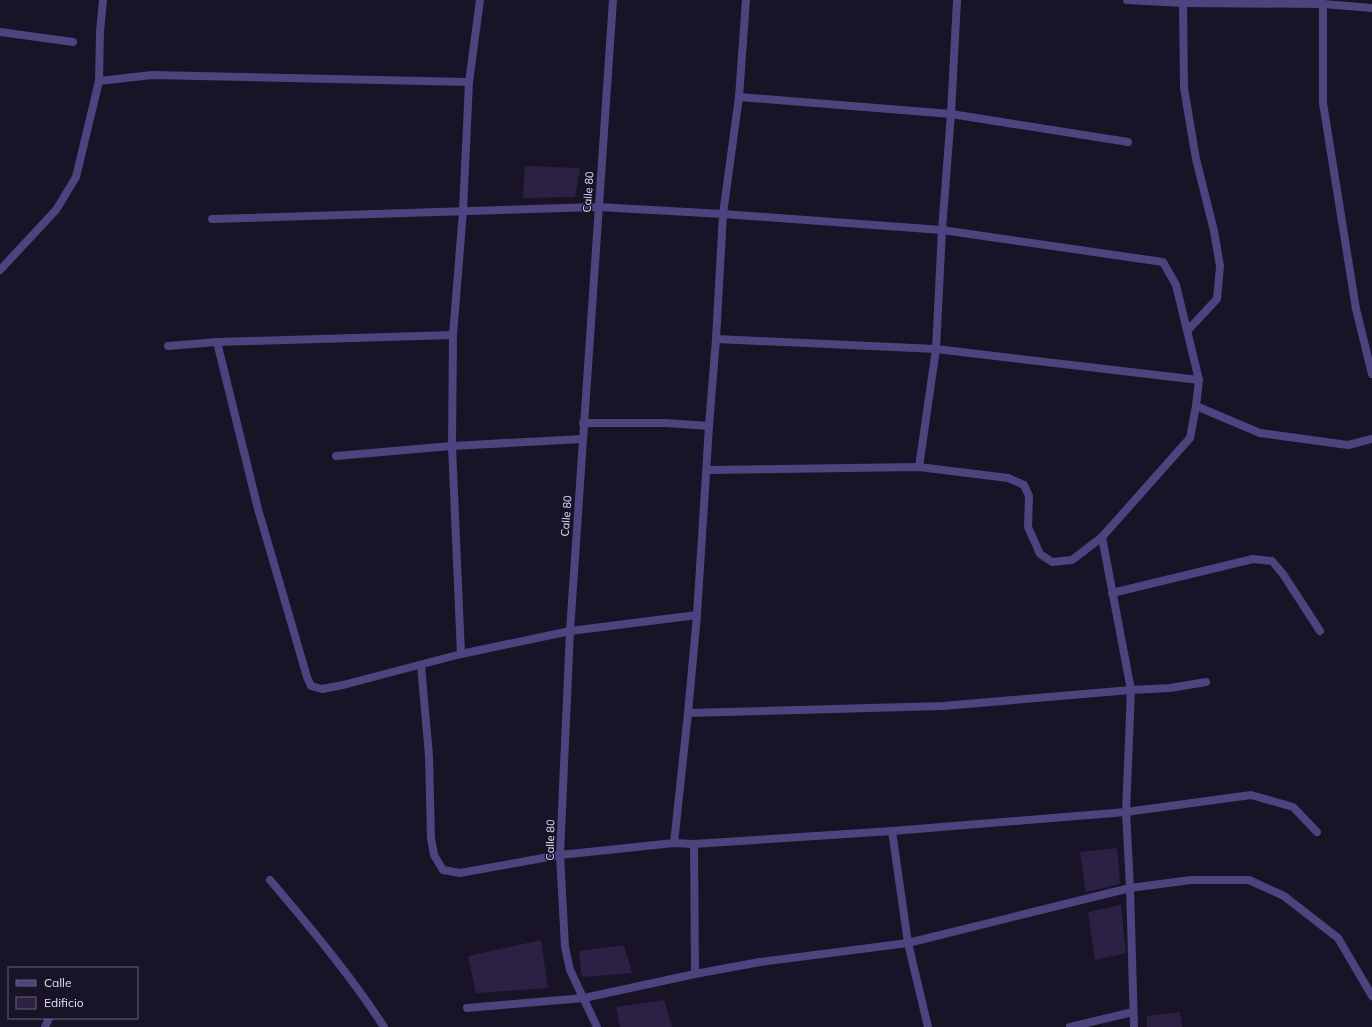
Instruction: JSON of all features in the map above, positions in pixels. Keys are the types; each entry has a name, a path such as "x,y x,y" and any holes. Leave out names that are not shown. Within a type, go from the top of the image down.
{"street":[{"path":"0,270 56,210 76,177 99,81 100,32 103,0"},
{"path":"461,654 452,446 453,334 463,211 469,82 480,0"},
{"name":"Calle 80","path":"597,1027 570,970 565,947 560,855 570,631 613,0"},
{"path":"674,843 697,615 723,214 739,97 746,0"},
{"path":"919,466 936,349 957,0"},
{"path":"1127,0 1183,3 1324,4 1372,8"},
{"path":"1183,3 1184,88 1196,159 1214,231 1220,266 1217,299 1188,330"},
{"path":"1324,4 1323,103 1356,309 1369,347 1372,374"},
{"path":"0,32 72,42"},
{"path":"99,81 152,75 469,82"},
{"path":"739,97 951,114 1128,142"},
{"path":"212,219 598,207 723,214 942,230 1163,262 1176,285 1200,380 1190,438 1102,537 1072,560 1052,562 1040,554 1028,527 1029,496 1024,485 1008,478 919,466 707,470"},
{"path":"168,346 217,342 453,334"},
{"path":"716,339 936,349 1200,380"},
{"path":"217,342 258,509 307,677 311,686 322,689 461,654 570,631 697,615"},
{"path":"1196,406 1260,433 1348,445 1372,439"},
{"path":"583,423 666,423 709,426"},
{"path":"336,456 452,446 582,439"},
{"path":"1102,537 1131,690 1126,812 1134,1027"},
{"path":"1112,593 1254,559 1272,561 1320,631"},
{"path":"421,665 429,756 431,838 434,855 443,870 460,872 560,855 674,843 694,844 892,831 1126,812 1251,795 1293,808 1317,832"},
{"path":"688,713 943,706 1170,688 1206,682"},
{"path":"892,831 908,943 928,1027"},
{"path":"694,844 695,974"},
{"path":"270,880 298,913 366,1000 384,1027"},
{"path":"467,1008 584,998 695,974 760,962 908,943 1130,888 1191,880 1249,880 1284,896 1338,938 1372,996"},
{"path":"1070,1027 1133,1012"}],"building":[{"path":"525,166 580,168 575,197 523,198"},
{"path":"1117,848 1120,884 1086,892 1080,852"},
{"path":"1121,905 1126,953 1095,960 1088,912"},
{"path":"541,940 548,988 476,993 468,956"},
{"path":"624,945 632,973 582,977 579,951"},
{"path":"664,1000 672,1027 620,1027 616,1007"},
{"path":"1180,1012 1182,1027 1147,1027 1147,1016"}]}
